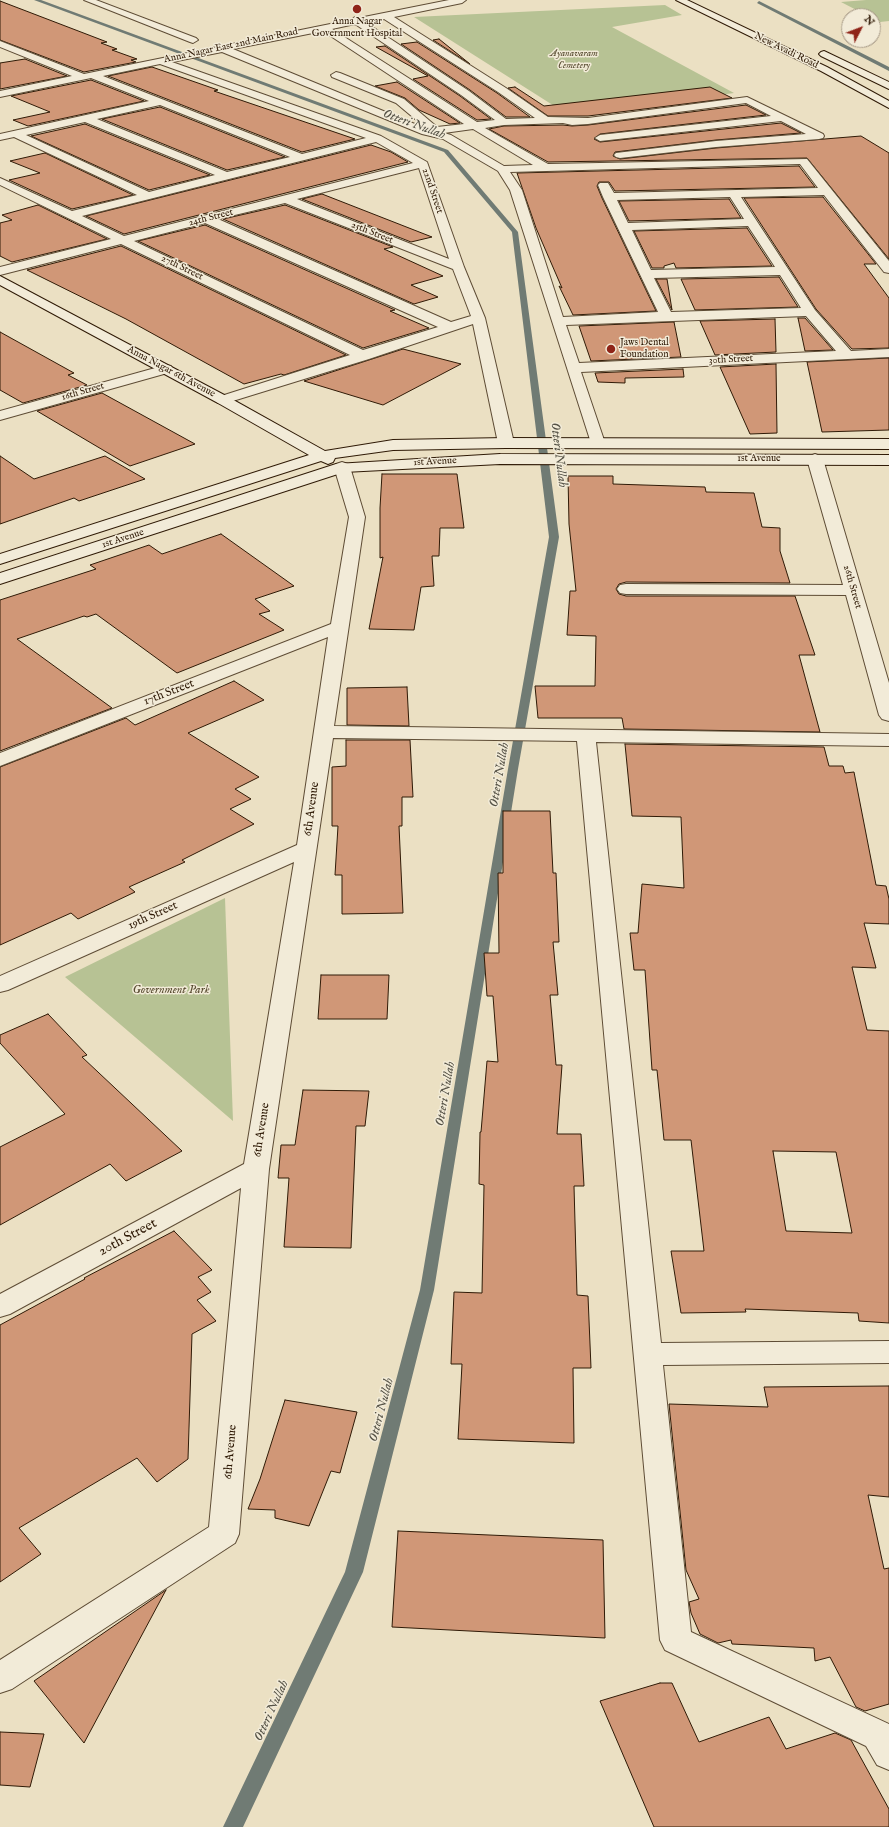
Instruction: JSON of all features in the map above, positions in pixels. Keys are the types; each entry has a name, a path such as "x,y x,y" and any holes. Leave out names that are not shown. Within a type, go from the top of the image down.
{"street":[{"path":"92,1 110,0"},
{"name":"Anna Nagar East 2nd Main Road","path":"0,94 324,28 356,20 462,0"},
{"path":"92,1 193,40"},
{"path":"683,2 702,1"},
{"name":"New Avadi Road","path":"683,2 824,69 889,106"},
{"path":"385,15 495,85 545,120"},
{"path":"356,20 465,93 504,122"},
{"path":"324,28 475,126 546,168"},
{"path":"0,44 161,102 301,158"},
{"path":"221,48 447,137 502,169 516,190 597,443"},
{"name":"New Avadi Road","path":"813,49 862,71 889,86"},
{"name":"22nd Street","path":"160,61 377,138 423,164 458,267 478,318 506,443"},
{"path":"336,75 400,101 431,131"},
{"path":"572,122 747,100 780,118 819,136 716,144 620,155"},
{"path":"0,138 161,102"},
{"path":"600,138 780,118"},
{"path":"87,119 226,176"},
{"path":"431,131 504,122 563,120 572,122 600,138 620,155 642,166"},
{"path":"16,134 148,196"},
{"path":"72,215 377,138"},
{"path":"502,169 803,161 889,269"},
{"name":"24th Street","path":"0,271 423,164"},
{"path":"597,167 609,198 666,316"},
{"name":"27th Street","path":"0,181 364,356"},
{"path":"609,198 826,191"},
{"path":"733,193 810,312 847,355"},
{"name":"25th Street","path":"286,199 458,267"},
{"path":"207,219 450,327"},
{"path":"623,227 752,222"},
{"path":"646,274 784,271"},
{"name":"Anna Nagar 6th Avenue","path":"0,280 223,400 332,461"},
{"path":"559,321 810,312"},
{"path":"223,400 364,356 478,318"},
{"name":"30th Street","path":"573,368 889,353"},
{"name":"16th Street","path":"0,416 166,369"},
{"name":"1st Avenue","path":"0,559 332,461 393,445 506,443 889,444"},
{"name":"1st Avenue","path":"0,579 332,461 500,459 889,460"},
{"name":"26th Street","path":"815,459 889,715"},
{"name":"6th Avenue","path":"0,1678 224,1534 256,1169 307,848 339,626 357,517 332,461"},
{"path":"626,589 853,590"},
{"name":"17th Street","path":"0,760 339,626"},
{"path":"323,732 889,740"},
{"path":"586,736 646,1354 676,1640 885,1740"},
{"name":"19th Street","path":"0,985 307,848"},
{"name":"20th Street","path":"0,1306 256,1169"},
{"path":"646,1354 889,1352"}],"green space":[{"path":"889,0 889,21 881,22 881,8 853,8 841,2"},
{"name":"Ayanavaram Cemetery","path":"665,5 682,15 612,27 734,93 570,116 414,17"},
{"name":"Government Park","path":"225,898 233,1121 65,977"}],"building":[{"path":"0,1 107,42 101,43 117,49 112,50 137,59 131,60 136,62 84,72 0,40"},
{"path":"439,39 470,64 433,40"},
{"path":"417,42 497,93 530,117 506,117 470,90 401,44"},
{"path":"385,46 460,96 491,119 477,120 413,79 428,76 376,47"},
{"path":"25,59 67,76 0,89 0,63"},
{"path":"152,67 218,90 214,91 355,139 302,152 108,76"},
{"path":"91,80 144,101 28,126 13,120 50,112 11,96"},
{"path":"397,82 460,123 450,124 419,110 405,98 375,86"},
{"path":"515,87 544,106 710,87 732,98 588,116 548,116 508,88"},
{"path":"746,105 766,115 600,134 594,139 600,142 781,123 801,133 716,140 615,152 613,156 620,159 716,148 861,136 889,153 889,259 807,158 548,162 489,129 504,126 588,125"},
{"path":"160,107 285,157 227,170 102,119"},
{"path":"85,124 210,175 149,190 31,136"},
{"path":"371,145 391,152 408,162 124,234 86,216"},
{"path":"45,153 133,195 72,209 9,180 40,173 10,161"},
{"path":"799,166 815,187 615,191 609,182 599,182 597,186 602,198 656,311 573,315 559,286 562,288 536,228 517,173"},
{"path":"322,194 432,237 411,242 302,199"},
{"path":"823,197 876,264 864,264 889,298 889,348 852,349 816,309 744,198"},
{"path":"729,199 741,218 629,221 619,201"},
{"path":"38,205 107,239 12,262 0,256 0,223 12,220 2,215"},
{"path":"285,205 393,247 384,249 443,276 411,285 438,297 414,304 223,219"},
{"path":"205,225 395,310 390,311 429,328 363,348 138,241"},
{"path":"747,228 772,266 676,268 674,263 664,266 664,268 652,268 634,231"},
{"path":"121,246 346,355 284,375 281,374 244,384 126,319 27,270"},
{"path":"779,277 798,307 695,310 681,279"},
{"path":"656,279 667,279 672,310"},
{"path":"798,318 805,318 833,350 805,351"},
{"path":"775,319 776,352 715,355 700,321"},
{"path":"674,322 681,357 591,361 579,326"},
{"path":"0,332 74,373 68,375 87,385 23,403 0,390"},
{"path":"403,349 461,364 383,405 304,381"},
{"path":"889,358 889,430 822,432 807,362"},
{"path":"776,364 777,433 750,434 720,367"},
{"path":"683,369 684,377 625,378 625,383 598,382 595,373"},
{"path":"102,393 195,444 130,466 37,411"},
{"path":"0,456 34,479 105,456 145,479 79,501 74,498 0,524"},
{"path":"382,474 457,474 464,528 440,528 439,556 432,556 434,586 421,587 414,630 369,629 383,557 380,558"},
{"path":"568,476 613,476 613,484 705,487 706,492 754,493 762,527 780,528 780,551 790,583 626,582 619,584 616,589 619,594 626,596 795,596 815,655 799,655 820,732 624,729 622,718 538,718 535,686 595,686 596,636 567,635 570,591 576,591 569,524"},
{"path":"221,534 294,586 255,599 270,611 259,614 284,630 177,673 96,614 87,617 84,616 17,639 112,708 0,751 0,600 96,569 90,565 149,545 162,554"},
{"path":"234,681 264,700 188,733 259,777 235,789 251,799 230,809 254,824 182,860 185,862 129,887 135,892 78,919 71,913 0,945 0,767 126,718 135,725"},
{"path":"407,687 409,726 347,725 347,688"},
{"path":"346,740 410,740 413,797 402,797 402,826 399,826 403,913 342,914 342,875 335,875 338,826 332,826 332,767 346,766"},
{"path":"625,744 824,747 829,766 843,766 845,773 854,772 876,885 886,886 889,899 889,924 864,923 876,968 852,967 867,1030 889,1031 889,1323 859,1321 858,1313 745,1309 746,1312 681,1313 671,1251 704,1251 691,1140 664,1140 657,1070 652,1070 645,970 634,970 630,933 638,933 642,884 684,888 681,817 632,816","holes":["773,1151 836,1152 852,1233 786,1231"]},
{"path":"503,811 550,811 553,873 556,873 559,942 553,942 558,995 550,995 556,1065 562,1065 557,1134 581,1134 584,1186 574,1186 577,1295 588,1296 591,1368 573,1368 574,1443 458,1439 462,1364 451,1364 454,1292 482,1293 484,1185 479,1184 480,1132 487,1061 498,1062 493,996 487,996 484,953 499,953 498,873 503,873"},
{"path":"321,975 389,975 387,1019 318,1019"},
{"path":"48,1014 87,1055 82,1057 182,1151 126,1181 110,1164 0,1225 0,1147 65,1114 0,1043 0,1035"},
{"path":"303,1090 369,1091 365,1126 356,1126 351,1248 284,1247 289,1178 278,1178 281,1145 295,1145"},
{"path":"174,1231 212,1270 198,1277 211,1292 197,1300 216,1321 192,1334 188,1459 157,1482 137,1458 19,1528 41,1554 0,1582 0,1325 85,1279 84,1278"},
{"path":"889,1386 889,1497 868,1495 884,1569 889,1568 889,1704 865,1711 856,1707 830,1657 815,1661 814,1648 732,1644 731,1640 718,1643 700,1634 691,1613 689,1602 699,1599 686,1570 669,1404 768,1407 764,1387"},
{"path":"285,1400 357,1412 340,1473 331,1471 309,1526 275,1518 275,1510 248,1509 260,1479"},
{"path":"398,1531 603,1540 605,1638 392,1627"},
{"path":"166,1590 84,1743 34,1681"},
{"path":"660,1683 672,1683 699,1742 769,1717 786,1749 835,1733 851,1740 889,1809 889,1827 654,1827 600,1701"},
{"path":"0,1732 44,1734 30,1787 0,1785"}],"waterway":[{"name":"Otteri Nullah","path":"36,0 446,151 515,232 554,537 513,769 427,1290 354,1572 233,1827"},
{"path":"759,2 889,69"}],"place":[{"name":"Anna Nagar Government Hospital","path":"357,9"},
{"name":"Jaws Dental Foundation","path":"611,349"}]}
